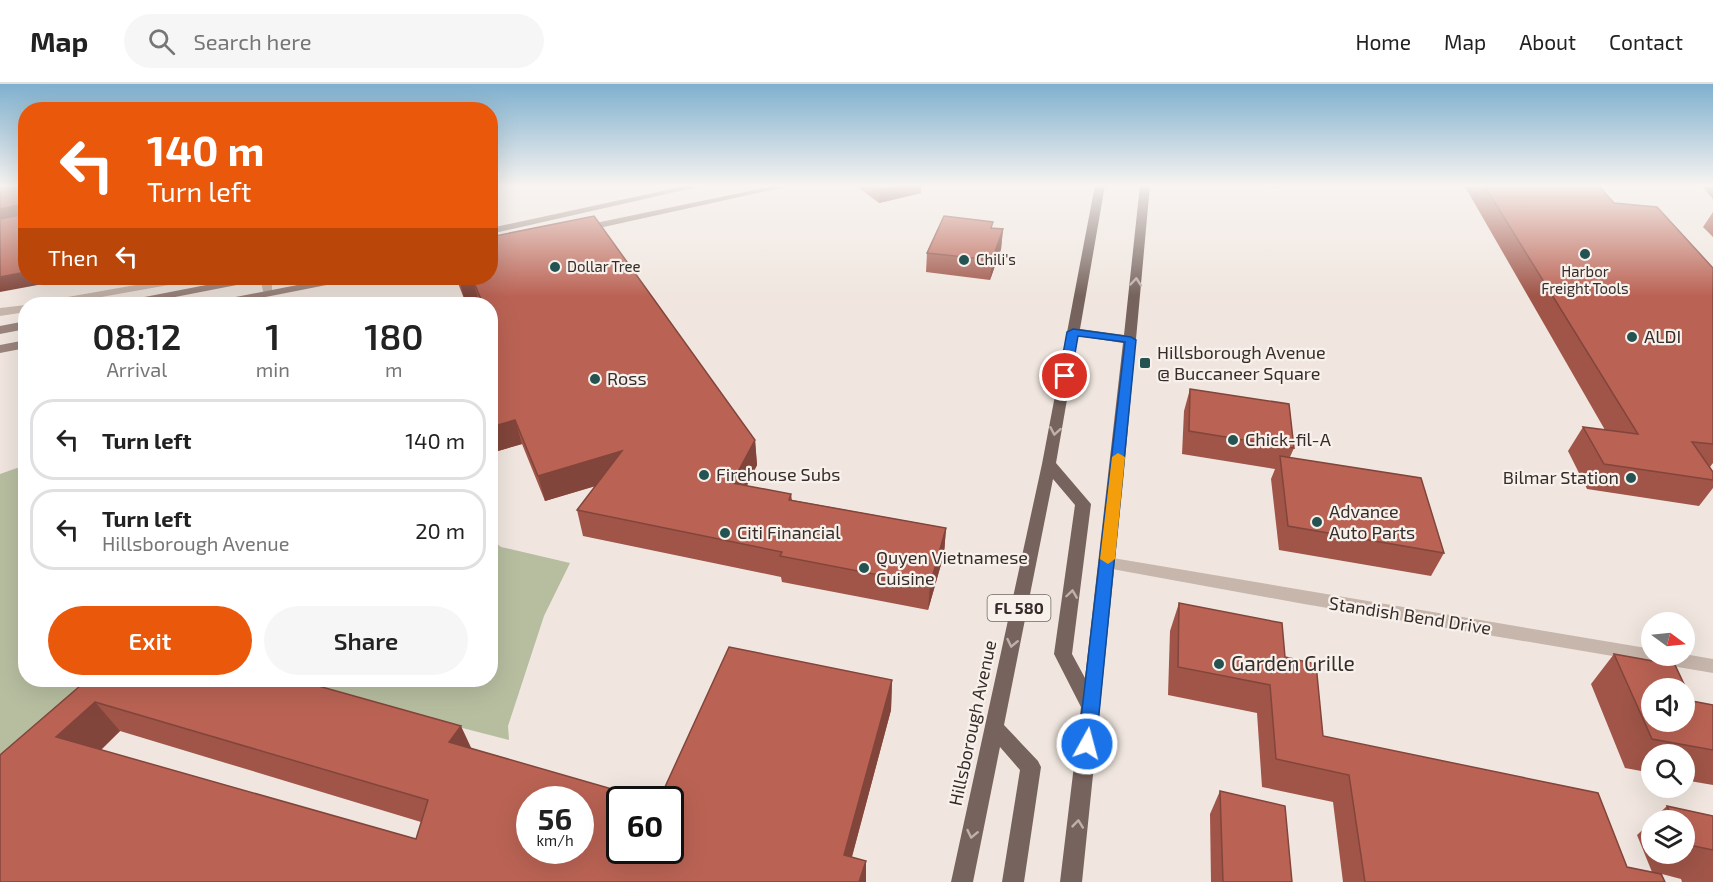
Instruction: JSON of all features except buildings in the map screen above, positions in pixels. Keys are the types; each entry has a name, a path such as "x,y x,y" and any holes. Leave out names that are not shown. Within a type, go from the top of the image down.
{"main road":[{"path":"498,229 529,222"},
{"path":"566,232 614,222"},
{"name":"Hillsborough Avenue","path":"962,882 1049,464 1093,222"},
{"path":"1071,882 1131,340 1142,222"},
{"path":"160,297 221,285"},
{"path":"249,297 310,285"},
{"path":"0,330 18,327"},
{"path":"1073,332 1131,340"},
{"path":"0,350 18,346"},
{"path":"1049,464 1083,504 1063,654 1091,708"},
{"path":"994,727 1031,767 1013,882"}],"street":[{"path":"84,297 152,285"},
{"path":"267,285 268,293"},
{"path":"0,312 18,309"},
{"name":"Standish Bend Drive","path":"1107,563 1713,666"}],"green space":[{"path":"18,468 18,687 115,687 0,784 0,474"},
{"path":"498,545 570,563 544,616 508,726 509,740 303,687 498,687"}],"slow traffic":[{"path":"1108,559 1118,457"}],"place":[{"name":"Harbor Freight Tools","path":"1585,254"},
{"name":"Chili's","path":"964,260"},
{"name":"Dollar Tree","path":"555,267"},
{"name":"ALDI","path":"1632,337"},
{"name":"Hillsborough Avenue @ Buccaneer Square","path":"1145,363"},
{"name":"Ross","path":"595,379"},
{"name":"Chick-fil-A","path":"1233,440"},
{"name":"Firehouse Subs","path":"704,475"},
{"name":"Bilmar Station","path":"1631,478"},
{"name":"Advance Auto Parts","path":"1317,522"},
{"name":"Citi Financial","path":"725,533"},
{"name":"Quyen Vietnamese Cuisine","path":"864,568"},
{"name":"Garden Grille","path":"1219,664"}],"route":[{"path":"1065,376 1073,332 1131,340 1087,744"}]}
